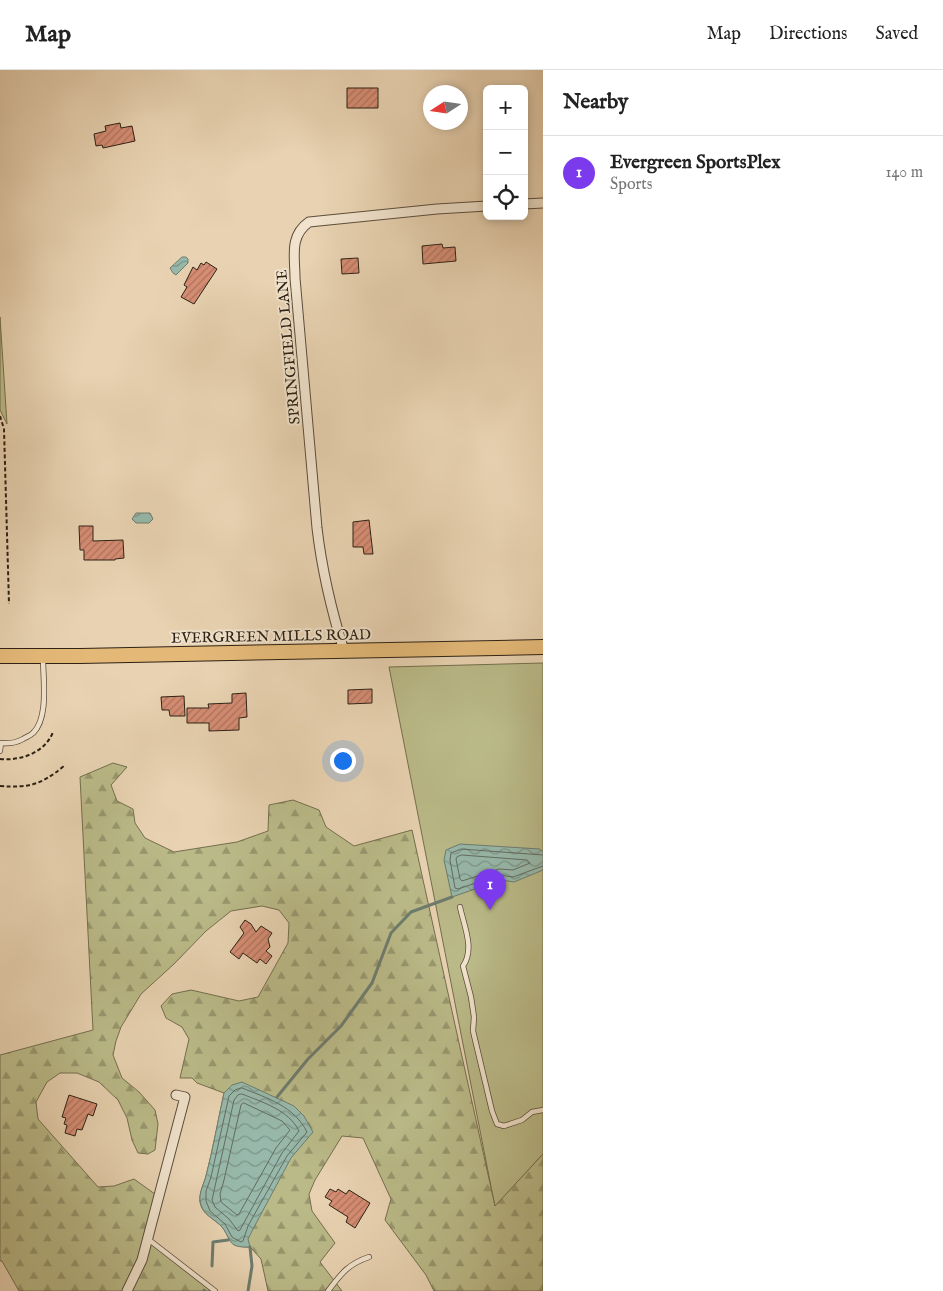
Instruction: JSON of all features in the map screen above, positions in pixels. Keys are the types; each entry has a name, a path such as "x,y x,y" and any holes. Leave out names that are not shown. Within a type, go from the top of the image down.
{"main road":[{"name":"EVERGREEN MILLS ROAD","path":"0,656 543,647"}],"street":[{"path":"528,204 543,203"},
{"name":"SPRINGFIELD LANE","path":"344,651 330,604 321,562 296,278 295,238 300,228 309,222 483,206"},
{"path":"127,1291 142,1260 185,1097 176,1095"}],"lane":[{"path":"0,650 0,656"},
{"path":"0,751 0,743 6,744 19,741 32,734 40,723 44,704 43,656"},
{"path":"460,907 470,950 468,960 463,966 471,997 474,1017 473,1031 492,1111 498,1124 504,1126 522,1120 532,1112 543,1110"},
{"path":"148,1239 216,1291"},
{"path":"328,1291 345,1269 356,1261 369,1257"}],"path":[{"path":"0,416 4,429 10,604"},
{"path":"0,759 21,758 32,754 51,738 53,732"},
{"path":"0,786 23,787 32,785 43,781 64,766"}],"green space":[{"path":"0,317 7,424 0,410"},
{"path":"543,663 543,1154 495,1207 389,667"},
{"path":"113,763 127,767 111,785 117,801 133,809 135,823 145,838 174,852 237,842 268,831 269,805 293,800 319,810 326,827 354,846 412,830 495,1206 543,1154 543,1291 434,1291 426,1275 385,1220 391,1199 363,1138 342,1136 315,1180 309,1194 312,1211 335,1243 320,1262 342,1291 268,1291 261,1259 250,1247 233,1244 222,1227 203,1210 200,1195 209,1166 224,1093 197,1083 192,1078 180,1078 189,1039 182,1027 166,1018 161,1006 172,994 191,990 239,1001 258,997 288,943 289,923 279,910 262,906 231,911 206,931 141,994 121,1027 113,1055 122,1078 139,1092 155,1110 158,1124 155,1150 148,1154 138,1153 132,1140 127,1118 118,1100 99,1082 77,1073 60,1073 47,1082 36,1102 38,1119 98,1187 114,1186 134,1179 159,1197 148,1239 215,1291 19,1291 2,1261 0,1261 0,1055 93,1030 80,777"}],"water":[{"path":"182,257 188,259 188,263 176,275 170,268"},
{"path":"136,513 150,513 153,519 149,523 136,523 132,519"},
{"path":"460,844 540,849 543,852 543,870 514,882 501,880 452,897 444,860 446,850"},
{"path":"242,1082 294,1106 304,1116 313,1132 291,1158 248,1239 250,1247 234,1245 222,1227 203,1210 200,1201 224,1093 232,1085"}],"building":[{"path":"347,88 378,88 378,108 347,108"},
{"path":"120,123 121,128 132,126 135,141 103,148 102,145 96,146 94,134 106,131 105,126"},
{"path":"442,244 443,248 455,247 456,261 423,264 422,246"},
{"path":"358,258 359,273 342,274 341,259"},
{"path":"206,262 217,269 194,304 181,297 187,287 184,285 193,267 197,270 201,263 204,265"},
{"path":"369,520 373,554 364,554 363,547 353,547 353,522"},
{"path":"79,526 93,526 93,541 123,540 124,558 115,560 84,560 84,550 80,550"},
{"path":"372,689 372,703 348,704 348,690"},
{"path":"246,693 247,717 239,718 239,730 209,731 209,723 187,723 187,708 209,708 208,704 232,703 232,694"},
{"path":"184,696 185,716 170,716 169,710 162,710 161,697"},
{"path":"245,920 251,924 256,932 261,926 272,933 268,939 270,947 266,951 272,956 266,964 260,959 257,963 243,953 239,959 230,952 244,933 240,927"},
{"path":"69,1095 97,1104 93,1116 88,1114 82,1130 77,1129 75,1136 65,1133 67,1125 64,1124 66,1118 62,1117"},
{"path":"330,1189 336,1192 338,1189 346,1194 349,1190 370,1203 355,1228 346,1222 348,1217 329,1205 332,1201 325,1197"}],"waterway":[{"path":"277,1097 308,1059 341,1026 372,983 391,933 411,912 452,897"},
{"path":"212,1266 213,1242 228,1240"},
{"path":"248,1291 252,1266 250,1247"}],"place":[{"name":"Evergreen SportsPlex","path":"490,910"}]}
